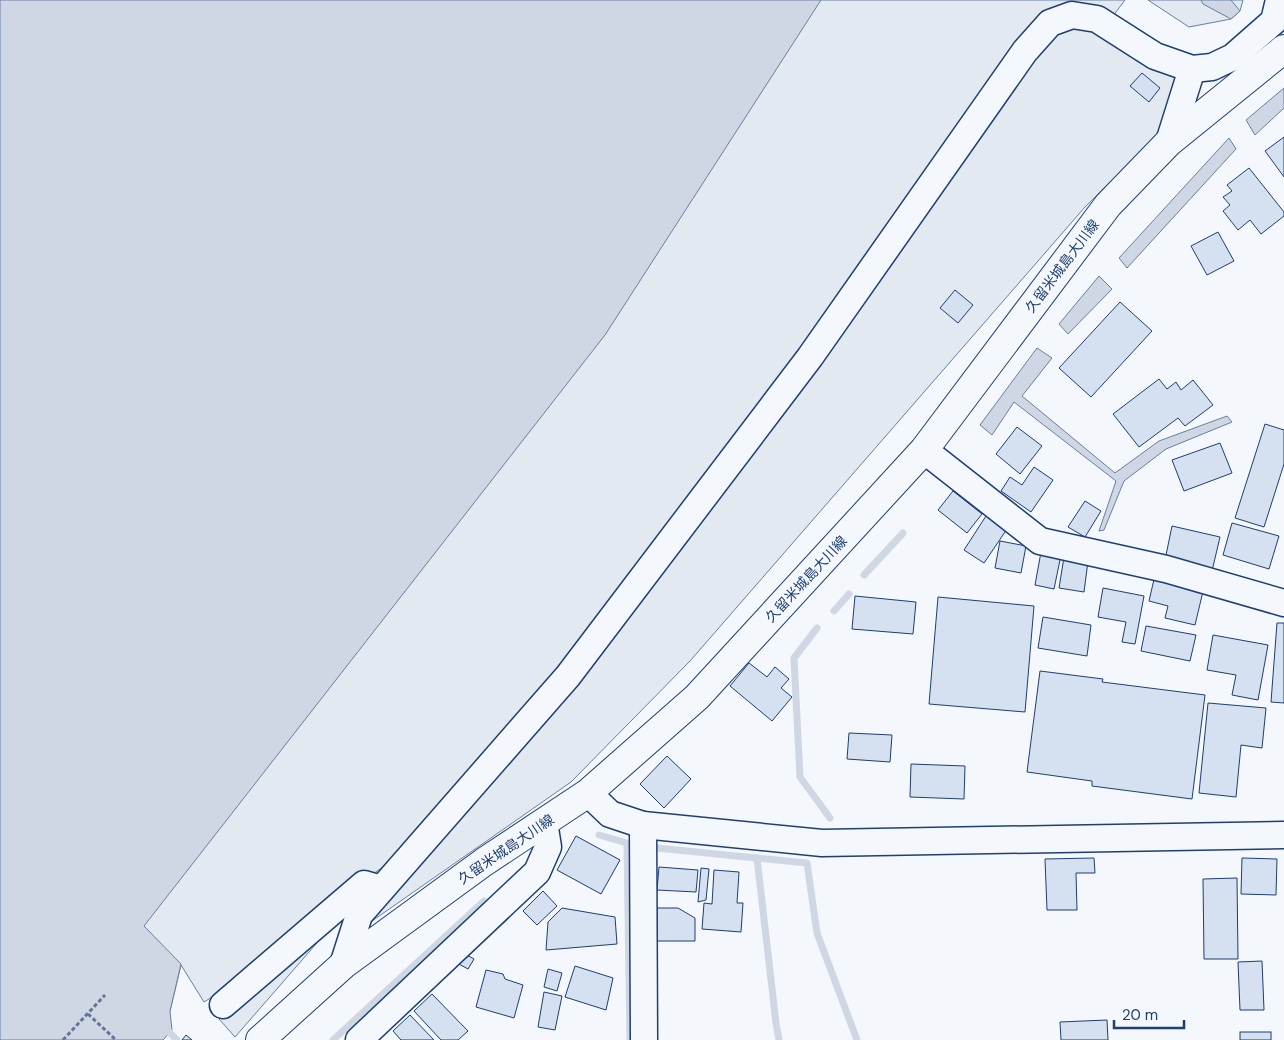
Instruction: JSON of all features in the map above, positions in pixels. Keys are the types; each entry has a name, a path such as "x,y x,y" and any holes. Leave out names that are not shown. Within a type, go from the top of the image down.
{"main road":[{"name":"久留米城島大川線","path":"260,1040 344,966 484,862 588,793 697,697 924,450 1108,205 1169,142 1284,49"}],"street":[{"path":"344,966 359,915 568,676 810,357 1025,51 1050,23 1072,15 1097,19 1155,56 1192,69 1212,67 1234,57 1274,21 1279,0"},
{"path":"1169,142 1192,69"},
{"path":"924,450 1040,541 1166,569 1284,603"},
{"path":"588,793 610,814 643,825 822,843 1284,835"},
{"path":"359,1040 537,872 548,847 544,822"},
{"path":"643,825 644,1040"},
{"path":"223,1005 364,884 381,889"}],"path":[{"path":"63,1040 105,995"},
{"path":"88,1014 116,1040"}],"shaded area":[{"path":"0,0 821,0 605,335 144,926 181,964 170,1011 172,1030 163,1040 0,1040"},
{"path":"740,0 1125,0 1113,16 1075,5 564,675 402,854 364,880 230,986 204,1002 181,965 170,1011 82,922"},
{"path":"1148,0 1243,0 1240,11 1231,19 1189,27"},
{"path":"1201,0 1231,0 1240,11 1231,19 1203,4"},
{"path":"1068,21 1101,31 1180,79 1168,125 1085,207 690,661 571,782 372,921 416,856 1037,43"},
{"path":"1284,88 1284,108 1255,135 1246,120"},
{"path":"1229,138 1236,149 1127,268 1119,258"},
{"path":"1099,276 1112,289 1068,334 1059,324"},
{"path":"1037,348 1052,358 1022,396 1115,473 1159,441 1227,416 1232,422 1166,449 1124,481 1104,530 1099,531 1116,481 1014,402 992,435 980,425"},
{"path":"350,905 235,1037 219,1019 244,990"}],"building":[{"path":"1142,73 1160,88 1149,102 1130,86"},
{"path":"1284,137 1284,177 1265,151"},
{"path":"1249,168 1284,212 1284,216 1261,234 1250,220 1238,230 1223,211 1230,205 1223,197 1232,191 1227,185"},
{"path":"1218,232 1234,261 1207,275 1191,246"},
{"path":"955,290 973,305 958,323 940,308"},
{"path":"1120,302 1152,331 1091,397 1059,368"},
{"path":"1159,379 1167,389 1176,382 1181,390 1193,380 1213,405 1185,426 1178,418 1139,447 1113,414"},
{"path":"1265,424 1284,430 1284,464 1264,527 1235,518"},
{"path":"1017,427 1042,446 1020,474 996,454"},
{"path":"1220,443 1232,473 1184,491 1172,460"},
{"path":"1034,467 1053,480 1031,512 1001,491 1010,477 1022,485"},
{"path":"953,491 982,514 967,533 938,510"},
{"path":"1085,501 1101,511 1085,537 1068,527"},
{"path":"986,516 1007,529 984,563 964,550"},
{"path":"1232,523 1279,536 1269,569 1223,555"},
{"path":"1172,526 1220,537 1212,571 1165,560"},
{"path":"1000,541 1026,546 1021,573 995,568"},
{"path":"1041,552 1061,555 1054,589 1035,585"},
{"path":"1064,557 1088,561 1084,592 1059,588"},
{"path":"1155,575 1204,587 1195,625 1165,618 1168,606 1149,601"},
{"path":"1103,588 1144,596 1135,644 1122,642 1126,622 1098,617"},
{"path":"855,596 916,602 913,634 852,629"},
{"path":"938,597 1034,606 1025,712 929,704"},
{"path":"1043,617 1091,625 1087,656 1038,648"},
{"path":"1277,623 1284,623 1284,703 1271,702"},
{"path":"1146,626 1196,635 1190,661 1141,651"},
{"path":"1213,635 1268,645 1258,700 1232,695 1236,675 1207,670"},
{"path":"749,663 767,677 775,667 789,679 781,688 792,697 772,721 730,686"},
{"path":"1040,671 1103,679 1102,682 1205,695 1192,799 1092,786 1092,781 1027,772"},
{"path":"1208,703 1266,708 1262,748 1241,745 1236,797 1199,793"},
{"path":"849,733 892,735 890,762 847,759"},
{"path":"667,756 691,779 664,808 640,784"},
{"path":"911,764 965,766 964,799 910,797"},
{"path":"576,836 620,860 601,894 557,870"},
{"path":"1094,858 1095,873 1076,873 1077,910 1047,910 1045,859"},
{"path":"1242,858 1277,859 1276,895 1241,894"},
{"path":"659,867 698,870 696,892 657,890"},
{"path":"701,868 709,869 706,900 698,902"},
{"path":"714,870 739,872 737,903 743,903 741,932 702,929 704,903 712,904"},
{"path":"1237,878 1238,959 1204,959 1203,879"},
{"path":"543,891 557,906 537,925 523,911"},
{"path":"562,908 615,917 617,944 546,950 548,922"},
{"path":"657,908 678,908 695,918 695,941 657,941"},
{"path":"463,953 474,959 468,969 457,963"},
{"path":"1262,961 1264,1010 1240,1010 1238,962"},
{"path":"575,966 613,978 606,1010 565,997"},
{"path":"548,969 562,973 557,991 544,987"},
{"path":"486,970 503,974 505,979 523,985 514,1018 476,1007"},
{"path":"544,992 562,996 555,1030 538,1027"},
{"path":"432,994 468,1031 458,1040 441,1040 414,1011"},
{"path":"410,1015 434,1040 401,1040 393,1031"},
{"path":"1107,1020 1108,1040 1061,1040 1060,1022"},
{"path":"1240,1032 1271,1032 1271,1040 1240,1040"},
{"path":"186,1035 192,1040 182,1040"}],"waterway":[{"path":"864,575 903,533"},
{"path":"834,611 849,594"},
{"path":"817,628 794,658 800,777 830,818"},
{"path":"599,835 627,843 630,1040"},
{"path":"657,848 807,863 817,933 857,1040"},
{"path":"757,858 779,1040"},
{"path":"333,1040 484,901"},
{"path":"163,1026 177,1040"}]}
